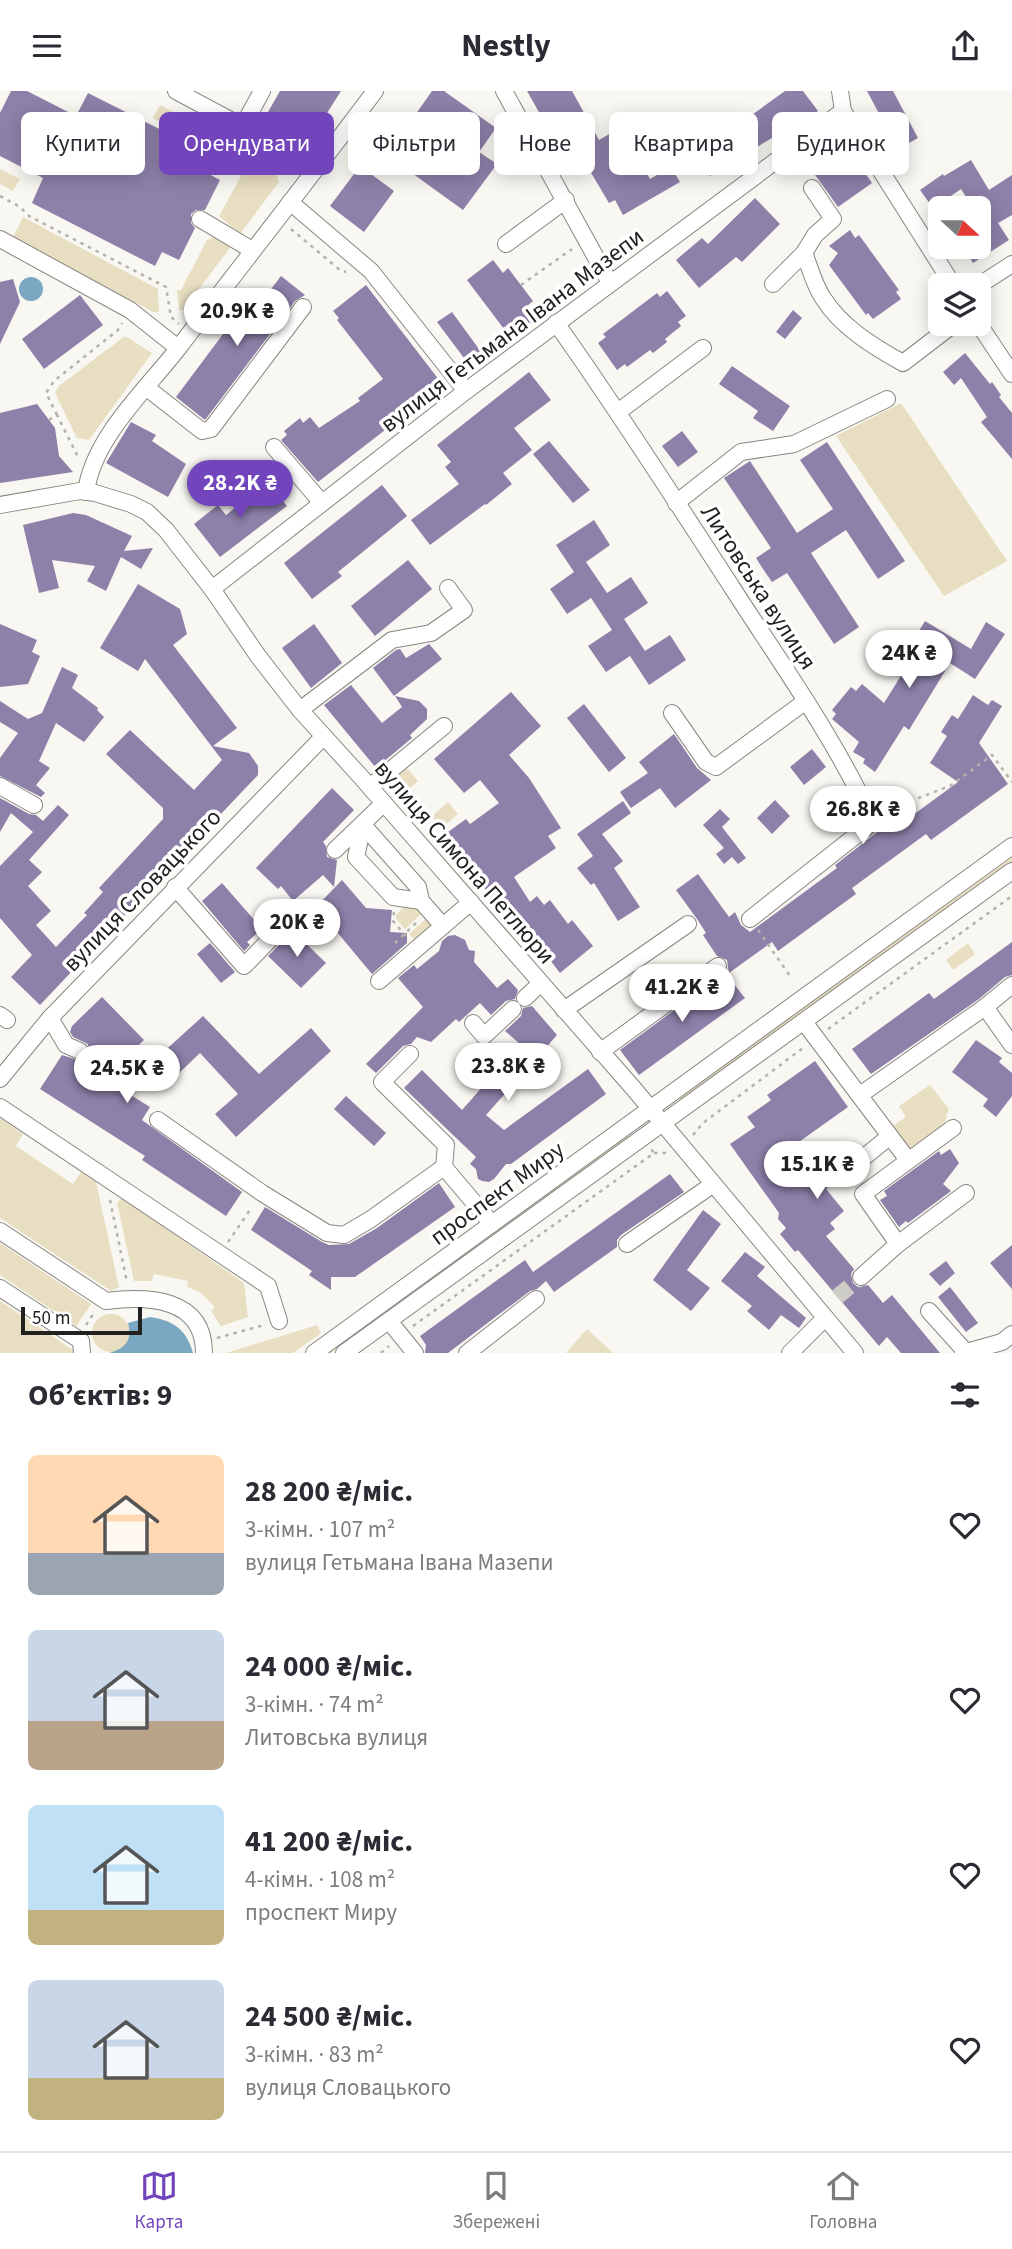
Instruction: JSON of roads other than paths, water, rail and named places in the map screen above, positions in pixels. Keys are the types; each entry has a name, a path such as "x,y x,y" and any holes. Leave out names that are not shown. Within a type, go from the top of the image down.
{"street":[{"path":"176,91 216,112"},
{"path":"251,112 262,91"},
{"path":"334,146 375,91"},
{"path":"504,91 610,283"},
{"path":"840,91 843,111 945,273"},
{"name":"вулиця Гетьмана Івана Мазепи","path":"212,589 466,391 843,111"},
{"path":"86,492 88,474 121,419 312,175"},
{"path":"773,284 804,253 815,235 833,219 813,188"},
{"path":"506,244 566,200"},
{"path":"290,202 371,271 466,391"},
{"path":"200,219 252,250"},
{"path":"0,239 130,310 178,348"},
{"path":"804,253 822,298 847,326 879,350 903,363 938,336"},
{"path":"991,278 1012,264"},
{"path":"147,388 202,431 211,429 303,307"},
{"name":"Литовська вулиця","path":"556,323 618,412 806,701 873,822 750,919"},
{"path":"991,336 1005,349 1012,374"},
{"path":"618,412 703,348"},
{"path":"676,503 741,452 794,444 887,399"},
{"path":"274,447 322,503"},
{"name":"вулиця Симона Петлюри","path":"0,505 86,492 131,503 166,530 300,710 471,902 855,1353"},
{"path":"300,710 392,640 431,633 464,610 448,588"},
{"path":"672,713 706,762 716,767 806,701"},
{"path":"370,787 444,726"},
{"name":"вулиця Словацького","path":"0,1079 50,1018 323,737"},
{"path":"0,786 34,805"},
{"path":"335,850 384,803"},
{"path":"363,825 418,887 421,901 443,926"},
{"path":"363,825 356,857 393,897 421,901"},
{"name":"проспект Миру","path":"314,1353 1012,846"},
{"name":"проспект Миру","path":"344,1353 1012,871"},
{"path":"175,887 244,966 287,922"},
{"path":"379,981 471,902"},
{"path":"564,1010 688,924"},
{"path":"600,1052 718,966"},
{"path":"473,1023 484,1036 540,983"},
{"path":"860,1095 1012,985"},
{"path":"985,1007 1012,1045"},
{"path":"50,1018 66,1045 79,1051"},
{"path":"804,1022 908,1160"},
{"path":"410,1054 382,1082 446,1145 444,1167 492,1224"},
{"path":"0,1107 268,1286 279,1321"},
{"path":"158,1119 262,1193 327,1233 344,1235 444,1167"},
{"path":"898,1244 863,1194 953,1128"},
{"path":"846,1172 890,1136"},
{"path":"627,1244 712,1185"},
{"path":"861,1277 898,1244 966,1193"},
{"path":"0,1231 106,1301 154,1298 180,1308 197,1325 204,1348"},
{"path":"0,1288 82,1347"},
{"path":"467,1353 536,1299"},
{"path":"929,1311 964,1352 1009,1343"},
{"path":"790,1353 825,1318"},
{"path":"389,1321 415,1353"}],"water":[{"path":"31,277 40,280 43,289 40,298 31,301 22,298 19,289 22,280"},
{"path":"150,1317 178,1327 187,1338 193,1353 109,1353 126,1343 129,1335 128,1323"}],"tunnel":[{"path":"837,1297 861,1277"}]}
